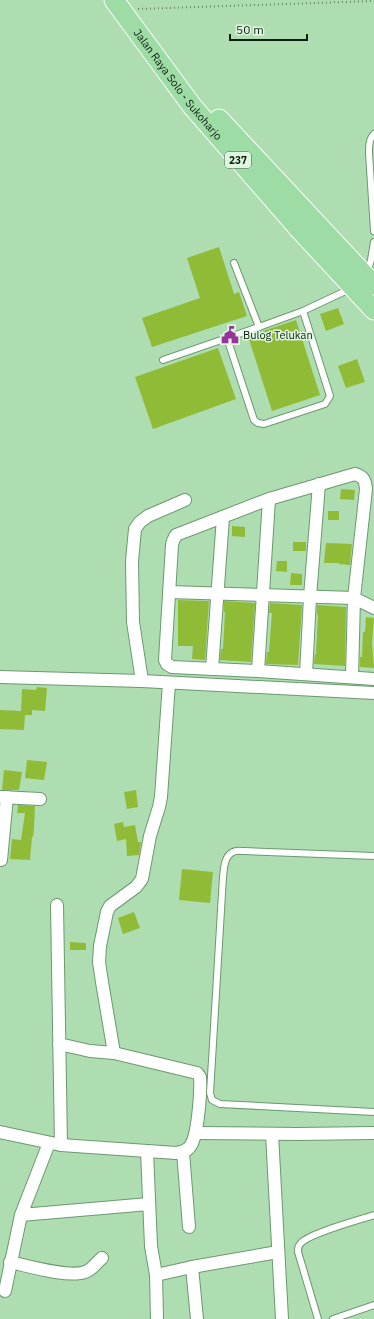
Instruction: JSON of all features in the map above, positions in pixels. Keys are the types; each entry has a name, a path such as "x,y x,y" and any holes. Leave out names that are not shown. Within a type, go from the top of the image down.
{"main road":[{"name":"Jalan Raya Solo - Sukoharjo","path":"114,0 192,106 253,178 364,283"},
{"name":"Jalan Raya Solo - Sukoharjo","path":"132,4 200,98 364,283 374,310"}],"street":[{"path":"352,678 354,598 366,489 365,480 361,476 355,474 269,499 178,534 174,538 172,545 166,663 172,667 258,671 352,678 374,679"},
{"path":"306,674 310,597 319,484"},
{"path":"258,671 264,596 269,499"},
{"path":"142,681 133,622 132,561 135,529 140,522 148,516 185,500"},
{"path":"212,669 223,517"},
{"path":"169,592 354,598 374,608"},
{"path":"0,677 142,681 374,693"},
{"path":"114,1053 102,982 100,946 107,912 110,906 136,887 144,876 150,836 161,797 169,683"},
{"path":"1,860 4,797 40,799"},
{"path":"5,1291 21,1215 55,1144 59,1044 57,905"},
{"path":"0,1132 55,1144 176,1153 183,1152 192,1145 196,1133 201,1079 199,1074 114,1053 90,1051 59,1044"},
{"path":"196,1133 374,1133"},
{"path":"272,1134 282,1319"},
{"path":"147,1151 151,1246 156,1275 157,1319"},
{"path":"183,1152 189,1227"},
{"path":"21,1215 149,1204"},
{"path":"156,1275 278,1252"},
{"path":"10,1262 71,1274 88,1271 102,1258"},
{"path":"192,1267 197,1319"}],"lane":[{"path":"374,134 371,137 369,153 374,231"},
{"path":"163,360 259,327 303,310 364,283 371,260 374,242"},
{"path":"234,263 259,327"},
{"path":"227,338 254,420 258,423 264,424 325,404 330,396 303,310"},
{"path":"374,856 244,850 233,851 228,856 223,877 210,1093 212,1100 220,1104 228,1105 374,1112"},
{"path":"318,1319 298,1252 298,1247 302,1242 312,1236 374,1215"},
{"path":"333,1319 374,1305"}],"path":[{"path":"132,4 374,1"}],"building":[{"path":"219,247 234,294 239,292 247,316 152,347 142,318 200,298 187,258"},
{"path":"338,308 344,324 326,331 320,314"},
{"path":"296,320 320,395 272,411 248,336"},
{"path":"218,348 236,399 153,429 135,377"},
{"path":"357,359 365,382 346,388 338,366"},
{"path":"341,489 355,490 354,500 340,499"},
{"path":"328,511 339,511 339,520 328,520"},
{"path":"232,526 245,527 245,537 232,536"},
{"path":"293,542 306,542 306,551 293,551"},
{"path":"326,543 352,544 350,565 324,563"},
{"path":"277,561 287,561 287,572 276,571"},
{"path":"291,573 302,574 302,585 290,585"},
{"path":"178,600 209,601 205,660 192,659 193,646 178,646"},
{"path":"224,601 255,603 251,662 220,660 221,649 223,649 225,612"},
{"path":"270,603 302,605 298,665 266,664 267,652 269,652 272,613 269,613"},
{"path":"317,605 346,607 345,666 314,664 318,615"},
{"path":"366,617 374,618 372,643 374,668 360,667"},
{"path":"37,687 47,688 45,711 32,710 32,715 25,715 24,730 0,729 0,710 21,711 22,689 36,690"},
{"path":"27,760 47,762 44,780 25,778"},
{"path":"4,770 22,772 19,790 2,790"},
{"path":"136,790 138,807 127,809 124,792"},
{"path":"18,805 35,806 30,860 10,859 12,839 21,840 25,813 17,813"},
{"path":"123,822 124,827 135,825 138,842 141,842 139,855 127,856 126,839 117,841 114,824"},
{"path":"182,869 213,872 210,903 179,900"},
{"path":"134,912 140,928 123,934 118,918"},
{"path":"70,942 86,943 86,950 70,950"}],"place":[{"name":"Bulog Telukan","path":"230,335"}]}
